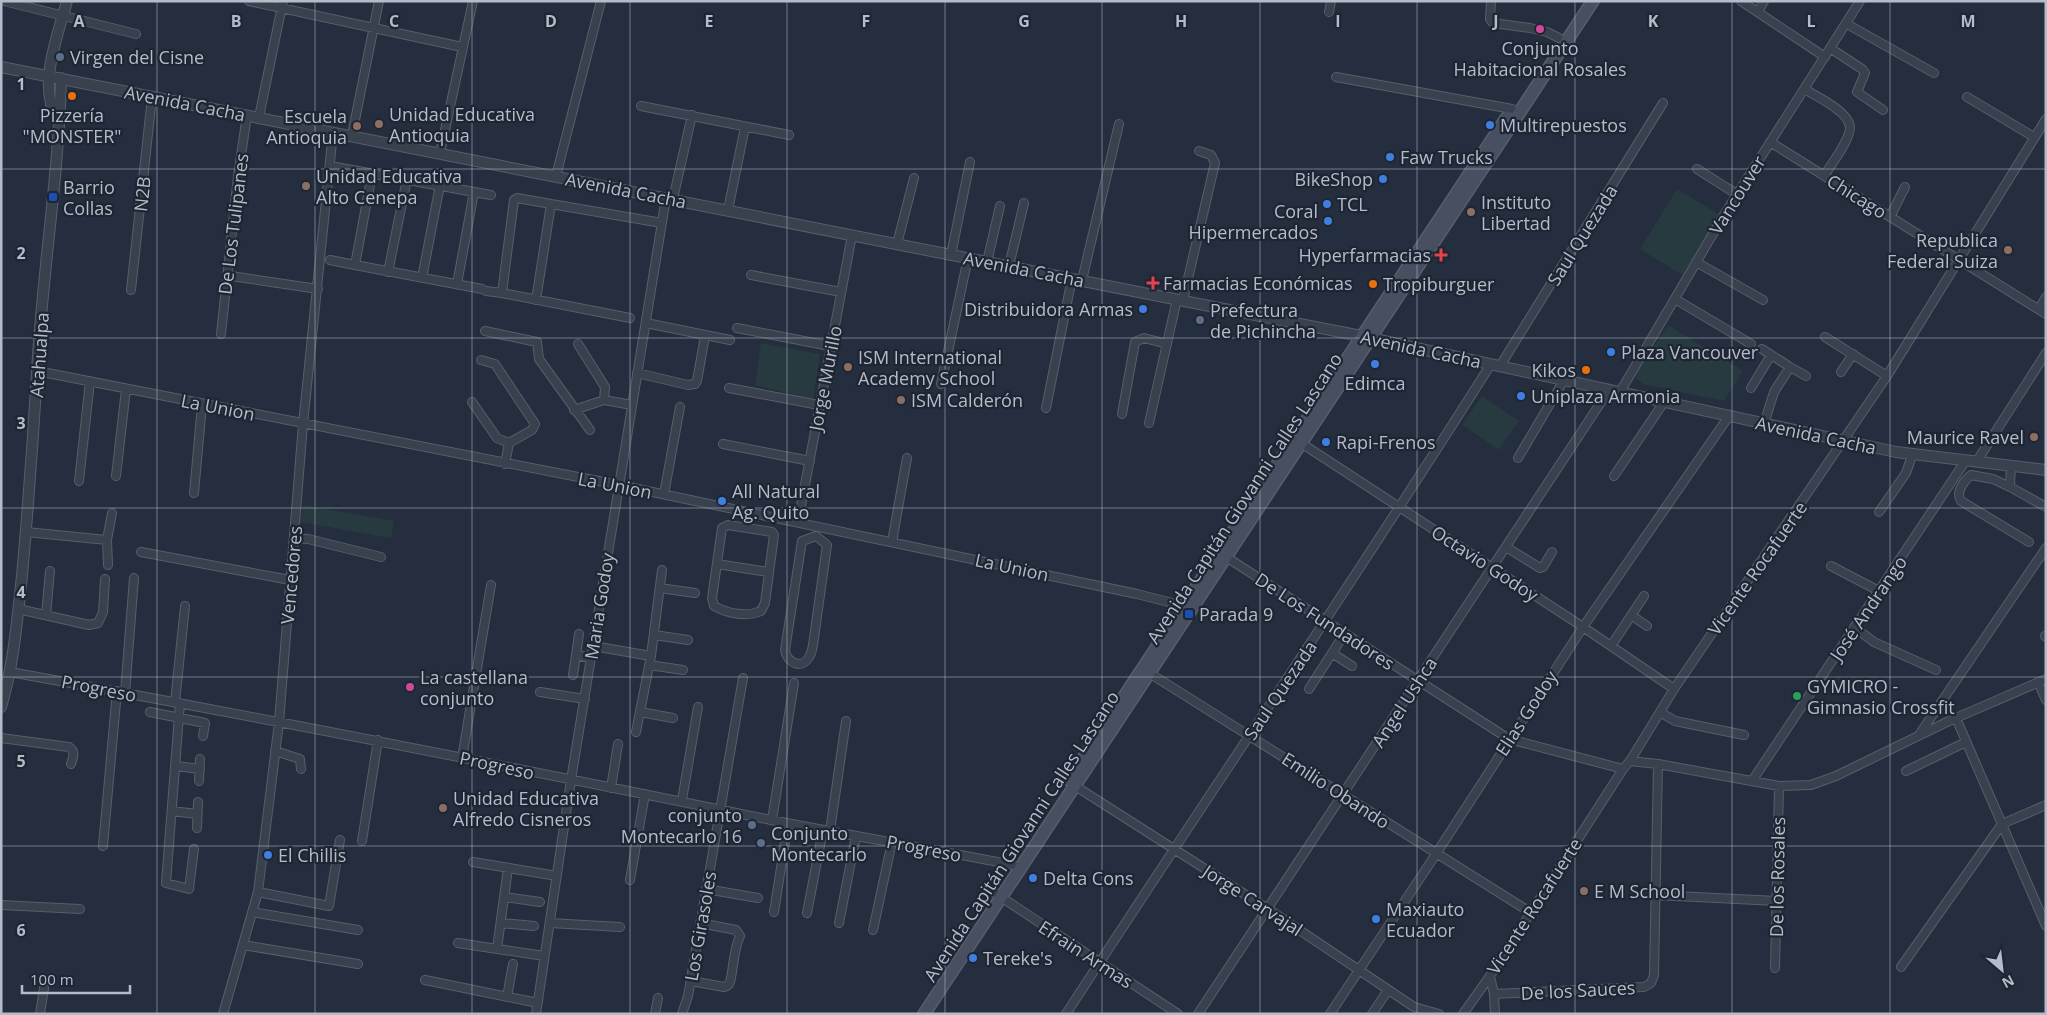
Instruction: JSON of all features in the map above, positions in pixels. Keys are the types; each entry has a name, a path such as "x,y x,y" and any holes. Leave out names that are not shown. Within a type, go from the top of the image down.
{"main road":[{"path":"923,1012 998,895 1013,866 1072,783 1146,671 1584,1"},
{"path":"1365,337 1593,1"},
{"name":"Avenida Capitán Giovanni Calles Lascano","path":"998,895 1072,783"}],"street":[{"path":"4,1 136,34"},
{"name":"Atahualpa","path":"58,122 51,108 48,75 66,1"},
{"path":"249,1 282,5 462,47"},
{"path":"352,135 379,1"},
{"path":"440,153 473,1"},
{"path":"556,176 601,1"},
{"path":"1329,12 1331,1"},
{"path":"1491,1 1490,19 1492,24 1530,28 1547,32 1560,38"},
{"path":"1741,1 1825,57"},
{"path":"1758,12 1764,1"},
{"name":"Vancouver","path":"1620,392 1696,262 1860,1"},
{"path":"259,117 282,5"},
{"path":"1847,24 1934,73"},
{"path":"1830,48 1862,68 1865,73 1857,92 1883,110"},
{"name":"Avenida Cacha","path":"1,67 1365,337 1845,441 1913,454 2046,470"},
{"path":"1336,77 1512,109"},
{"name":"Atahualpa","path":"1,707 10,672 26,532 61,78"},
{"path":"1804,89 1835,107 1848,122 1850,129 1844,144 1824,176"},
{"name":"N2B","path":"131,290 152,97"},
{"path":"1967,97 2034,138"},
{"name":"Saul Quezada","path":"1066,1014 1173,849 1326,622 1495,365 1664,103"},
{"path":"641,106 789,135"},
{"name":"De Los Tulipanes","path":"221,334 238,176 247,115"},
{"name":"Maria Godoy","path":"536,1014 571,780 662,223 692,115"},
{"name":"Vicente Rocafuerte","path":"1463,1014 1490,976 1623,769 1630,762 1674,689 1888,376 2046,118"},
{"path":"1046,408 1077,279 1119,124"},
{"path":"728,210 745,127"},
{"name":"Vencedores","path":"223,1014 258,892 279,722 303,424 333,132"},
{"name":"Chicago","path":"1770,142 2042,312"},
{"path":"1149,423 1167,344 1180,300 1214,163 1211,156 1199,151"},
{"path":"951,255 970,162"},
{"path":"330,166 491,195"},
{"path":"1697,169 1738,195"},
{"path":"355,265 372,174"},
{"path":"896,244 914,178"},
{"path":"388,272 407,179"},
{"path":"422,278 440,185"},
{"path":"1890,216 1904,188"},
{"path":"457,284 474,192"},
{"path":"502,294 514,200 517,198 662,223"},
{"path":"1009,266 1024,203"},
{"path":"536,300 551,204"},
{"path":"987,262 1000,206"},
{"name":"Jorge Murillo","path":"798,522 852,235"},
{"path":"941,384 968,258"},
{"path":"330,260 630,318"},
{"path":"1696,262 1763,300"},
{"path":"751,275 841,292"},
{"path":"231,276 318,289"},
{"path":"2042,312 2046,297"},
{"path":"1675,299 1751,344"},
{"path":"646,322 730,340"},
{"path":"737,328 830,346"},
{"path":"485,330 536,342 539,359 590,430"},
{"path":"637,373 688,385 695,384 698,381 705,336"},
{"path":"1825,337 1888,376"},
{"path":"1122,414 1135,342 1144,338 1167,344"},
{"path":"578,344 605,387 604,400"},
{"path":"1762,349 1806,376"},
{"path":"1978,461 2046,353"},
{"path":"1841,372 1853,354"},
{"path":"1751,388 1771,356"},
{"path":"481,360 495,364 535,424 532,430 509,443 505,464"},
{"path":"1764,424 1774,392 1790,367"},
{"name":"La Union","path":"37,371 202,405 664,494 1188,607"},
{"path":"1518,458 1564,380"},
{"path":"79,481 90,381"},
{"path":"730,388 819,405"},
{"path":"116,476 126,389"},
{"name":"Angel Ushca","path":"1198,1014 1609,390"},
{"path":"574,410 604,400 632,405"},
{"path":"472,402 497,438 509,443"},
{"path":"1614,476 1664,402"},
{"path":"194,494 202,405"},
{"path":"664,494 680,407"},
{"name":"Elias Godoy","path":"1330,1014 1583,627 1729,416"},
{"name":"Octavio Godoy","path":"1297,441 1583,627 1674,689"},
{"path":"723,444 810,461"},
{"path":"1879,512 1906,473 1913,454"},
{"path":"892,542 908,458"},
{"name":"José Andrango","path":"1752,781 1966,460"},
{"path":"2010,487 2011,465"},
{"path":"2029,542 1961,501 1958,494 1966,479 1971,475 1994,479 2046,507"},
{"path":"108,565 108,540 112,513"},
{"path":"752,528 756,514"},
{"path":"728,525 772,532 774,535 765,603 761,611 753,614 736,613 722,611 714,606 712,598 717,564 723,526 728,525"},
{"path":"816,536 819,527"},
{"path":"26,532 108,540"},
{"path":"816,536 826,545 813,644 808,660 799,664 793,663 786,656 785,650 802,541 816,536"},
{"path":"294,538 308,539 381,557"},
{"path":"1506,547 1540,568 1543,567 1552,552"},
{"path":"1919,735 2046,548"},
{"path":"141,552 290,580"},
{"name":"De Los Fundadores","path":"1222,555 1509,738 1623,769"},
{"path":"717,564 768,572"},
{"path":"1831,566 1879,591"},
{"path":"636,732 651,656 662,570"},
{"path":"46,616 50,571"},
{"path":"103,846 134,578"},
{"path":"18,609 89,625 98,623 103,612 104,579"},
{"path":"462,758 491,585"},
{"path":"660,588 696,593"},
{"path":"1611,646 1644,596"},
{"path":"184,606 176,766 166,883 189,889 194,848"},
{"path":"1631,615 1647,626"},
{"path":"1854,627 1874,642 1936,670"},
{"path":"1309,689 1345,633"},
{"path":"572,675 579,634"},
{"path":"654,634 688,640"},
{"path":"593,646 651,656"},
{"path":"1332,653 1352,666"},
{"path":"576,656 591,658"},
{"path":"649,665 683,670"},
{"name":"Emilio Obando","path":"1146,671 1530,912"},
{"name":"Progreso","path":"10,672 378,740 611,788 682,800 772,820 1013,866"},
{"name":"Los Girasoles","path":"685,1013 743,678"},
{"path":"1630,762 1658,764 1779,786 1804,786 1819,783 1952,719 2042,680 2046,700"},
{"path":"772,820 794,683"},
{"path":"540,692 585,699"},
{"path":"682,800 698,706"},
{"path":"1939,706 1952,719 1966,742 2046,926"},
{"path":"150,712 205,723 203,736"},
{"path":"640,712 673,718"},
{"path":"1660,712 1675,721 1744,735"},
{"path":"807,913 826,830 846,721"},
{"path":"1,738 69,747 73,750 74,755 71,764"},
{"path":"362,841 378,740"},
{"path":"1906,771 1966,742"},
{"path":"611,788 618,744"},
{"path":"275,751 300,759 301,768"},
{"path":"199,781 200,759"},
{"name":"De los Sauces","path":"1494,994 1648,985 1654,976 1658,764"},
{"path":"176,766 200,770"},
{"name":"Jorge Carvajal","path":"1072,783 1268,908 1414,1007 1439,1014"},
{"name":"De los Rosales","path":"1776,968 1779,786"},
{"path":"630,880 644,794"},
{"path":"197,828 198,802"},
{"path":"1901,967 2002,824 2046,805"},
{"path":"172,811 197,814"},
{"path":"774,912 788,823"},
{"path":"839,923 856,836"},
{"path":"258,892 329,906 340,840"},
{"path":"872,930 892,842"},
{"path":"473,862 557,876"},
{"path":"497,949 508,868"},
{"path":"706,889 758,898"},
{"name":"Efrain Armas","path":"998,895 1178,1014"},
{"path":"1655,895 1777,901"},
{"path":"505,896 540,902"},
{"path":"1,905 80,909"},
{"path":"252,912 358,930"},
{"path":"501,923 534,926"},
{"path":"550,923 620,927"},
{"path":"691,981 724,987 728,985 733,958 740,936 736,930 700,923"},
{"path":"458,943 544,956"},
{"path":"242,946 358,964"},
{"path":"507,997 513,964"},
{"path":"1490,976 1494,994 1495,1014"},
{"path":"425,980 538,1002"},
{"path":"40,1014 44,988"},
{"path":"1372,1014 1388,990"},
{"path":"655,1014 658,998"}],"green space":[{"path":"1677,189 1720,215 1682,275 1640,249"},
{"path":"1668,325 1743,371 1724,401 1643,384 1637,379 1636,375 1639,369"},
{"path":"761,343 820,354 813,400 755,385"},
{"path":"1482,396 1519,421 1499,450 1462,425"},
{"path":"303,505 394,521 391,538 300,522"}],"place":[{"name":"Conjunto Habitacional Rosales","path":"1540,29"},
{"name":"Virgen del Cisne","path":"60,57"},
{"name":"Pizzería \"MONSTER\"","path":"72,96"},
{"name":"Unidad Educativa Antioquia","path":"379,124"},
{"name":"Multirepuestos","path":"1490,125"},
{"name":"Escuela Antioquia","path":"357,126"},
{"name":"Faw Trucks","path":"1390,157"},
{"name":"BikeShop","path":"1383,179"},
{"name":"Unidad Educativa Alto Cenepa","path":"306,186"},
{"name":"Barrio Collas","path":"53,197"},
{"name":"TCL","path":"1327,204"},
{"name":"Instituto Libertad","path":"1471,212"},
{"name":"Coral Hipermercados","path":"1328,221"},
{"name":"Republica Federal Suiza","path":"2008,250"},
{"name":"Hyperfarmacias","path":"1441,255"},
{"name":"Farmacias Económicas","path":"1153,283"},
{"name":"Tropiburguer","path":"1373,284"},
{"name":"Distribuidora Armas","path":"1143,309"},
{"name":"Prefectura de Pichincha","path":"1200,320"},
{"name":"Plaza Vancouver","path":"1611,352"},
{"name":"Edimca","path":"1375,364"},
{"name":"ISM International Academy School","path":"848,367"},
{"name":"Kikos","path":"1586,370"},
{"name":"Uniplaza Armonia","path":"1521,396"},
{"name":"ISM Calderón","path":"901,400"},
{"name":"Maurice Ravel","path":"2034,437"},
{"name":"Rapi-Frenos","path":"1326,442"},
{"name":"All Natural Ag. Quito","path":"722,501"},
{"name":"Parada 9","path":"1189,614"},
{"name":"La castellana conjunto","path":"410,687"},
{"name":"GYMICRO - Gimnasio Crossfit","path":"1797,696"},
{"name":"Unidad Educativa Alfredo Cisneros","path":"443,808"},
{"name":"conjunto Montecarlo 16","path":"752,825"},
{"name":"Conjunto Montecarlo","path":"761,843"},
{"name":"El Chillis","path":"268,855"},
{"name":"Delta Cons","path":"1033,878"},
{"name":"E M School","path":"1584,891"},
{"name":"Maxiauto Ecuador","path":"1376,919"},
{"name":"Tereke's","path":"973,958"}]}
